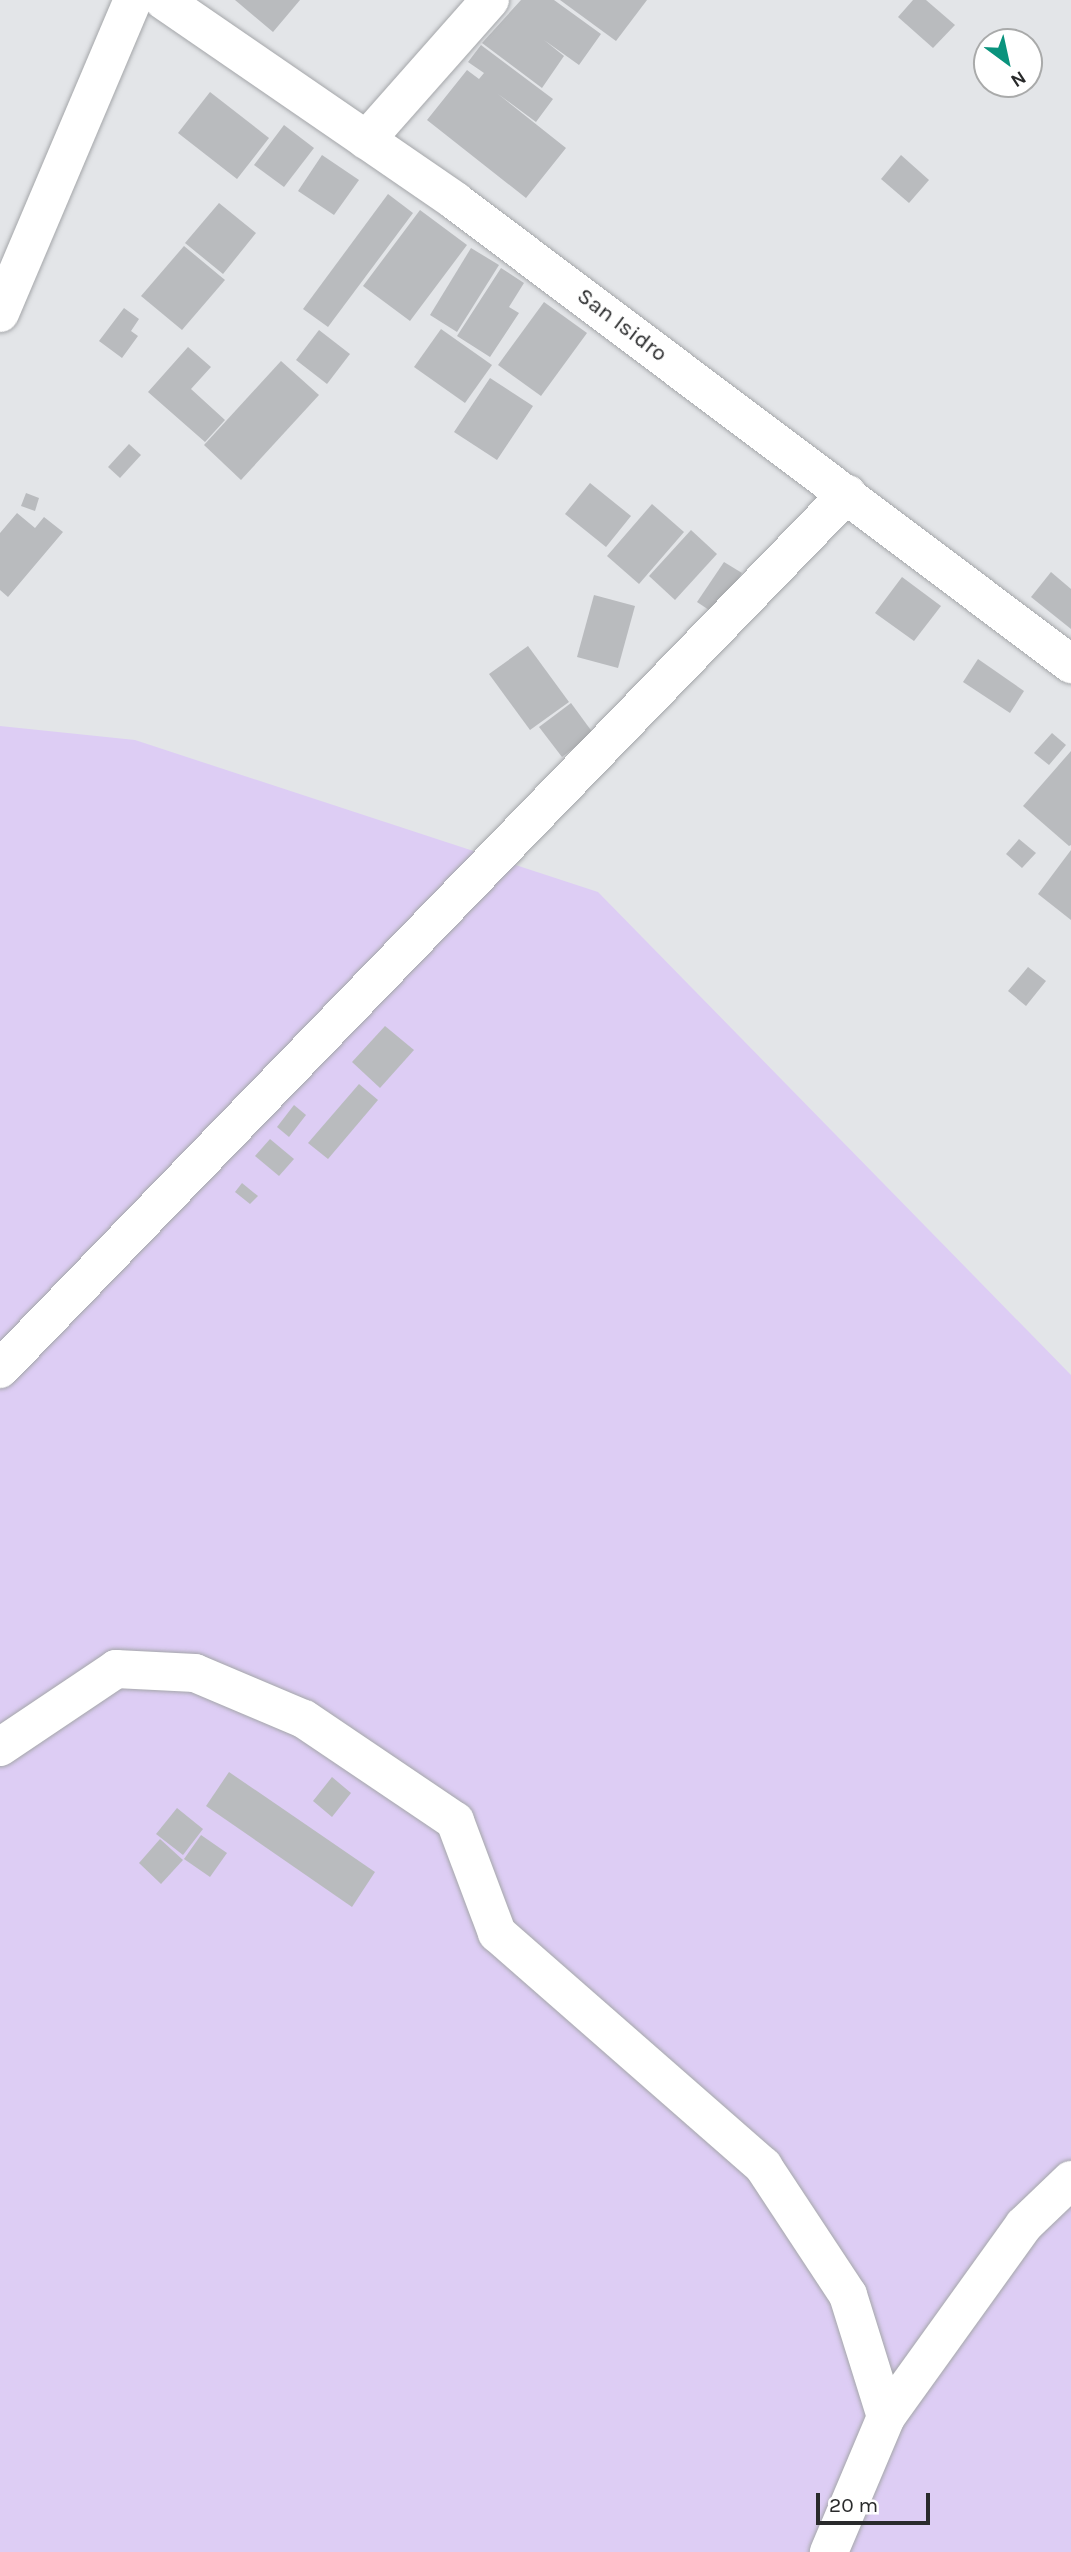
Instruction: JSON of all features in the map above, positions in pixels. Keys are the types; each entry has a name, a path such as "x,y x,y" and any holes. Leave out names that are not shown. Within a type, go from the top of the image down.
{"street":[{"path":"0,313 133,0"},
{"name":"San Isidro","path":"163,0 366,140 848,494 1071,664"},
{"path":"366,140 491,0"},
{"path":"0,1368 848,494"},
{"path":"0,1747 116,1669 195,1673 304,1719 455,1821 497,1933 764,2166 848,2295 886,2417"},
{"path":"829,2552 886,2417 1024,2225 1071,2180"}],"shaded area":[{"path":"0,726 135,740 598,892 1071,1375 1071,2552 0,2552"}],"building":[{"path":"235,0 300,0 273,32"},
{"path":"521,0 554,0 601,34 579,65 544,40 564,56 542,88 482,43"},
{"path":"560,0 647,0 616,41"},
{"path":"913,0 926,0 955,25 933,48 898,17"},
{"path":"481,45 553,99 536,122 498,94 566,148 526,198 427,120 467,70 479,79 484,73 468,62"},
{"path":"210,92 269,138 237,179 178,133"},
{"path":"284,125 314,148 284,187 254,165"},
{"path":"322,155 359,180 334,215 298,191"},
{"path":"901,155 929,180 909,203 881,179"},
{"path":"388,194 413,213 328,327 303,309"},
{"path":"219,203 256,233 223,274 185,243"},
{"path":"420,210 467,245 410,321 363,286"},
{"path":"184,246 225,280 182,330 141,296"},
{"path":"471,248 499,265 457,332 430,315"},
{"path":"501,268 524,283 509,307 519,313 490,357 457,336"},
{"path":"544,302 587,333 541,396 498,365"},
{"path":"124,308 139,319 131,331 138,336 122,358 99,341"},
{"path":"441,329 492,365 465,403 414,367"},
{"path":"319,330 350,354 327,384 296,360"},
{"path":"188,347 211,367 191,389 225,420 205,442 148,392"},
{"path":"281,361 319,395 241,480 204,445"},
{"path":"490,378 533,406 497,460 454,432"},
{"path":"129,444 141,455 120,478 108,467"},
{"path":"590,483 631,516 606,547 565,514"},
{"path":"26,493 39,498 35,511 21,506"},
{"path":"652,504 684,532 639,584 607,556"},
{"path":"17,513 35,528 44,517 63,532 8,597 0,590 0,533"},
{"path":"691,530 717,554 675,600 649,576"},
{"path":"724,562 742,573 715,614 697,602"},
{"path":"1051,572 1071,589 1071,629 1031,597"},
{"path":"902,577 941,606 914,641 875,613"},
{"path":"594,595 635,606 618,668 577,657"},
{"path":"528,646 569,702 530,730 489,674"},
{"path":"978,659 1024,691 1010,713 963,682"},
{"path":"571,703 593,733 562,757 539,727"},
{"path":"1052,733 1066,745 1049,765 1034,753"},
{"path":"1071,751 1071,845 1069,846 1023,806"},
{"path":"1019,839 1036,853 1022,868 1006,854"},
{"path":"1071,850 1071,920 1038,894"},
{"path":"1028,967 1046,981 1026,1006 1008,991"},
{"path":"385,1026 414,1050 380,1088 352,1062"},
{"path":"359,1084 378,1100 328,1159 308,1143"},
{"path":"294,1105 306,1115 289,1137 277,1127"},
{"path":"270,1139 294,1159 279,1176 255,1156"},
{"path":"242,1183 258,1196 250,1204 235,1192"},
{"path":"229,1772 375,1872 352,1907 206,1806"},
{"path":"332,1777 351,1793 332,1817 313,1801"},
{"path":"177,1808 203,1829 183,1855 156,1834"},
{"path":"201,1835 227,1853 210,1877 184,1859"},
{"path":"160,1839 183,1860 161,1884 139,1863"}]}
